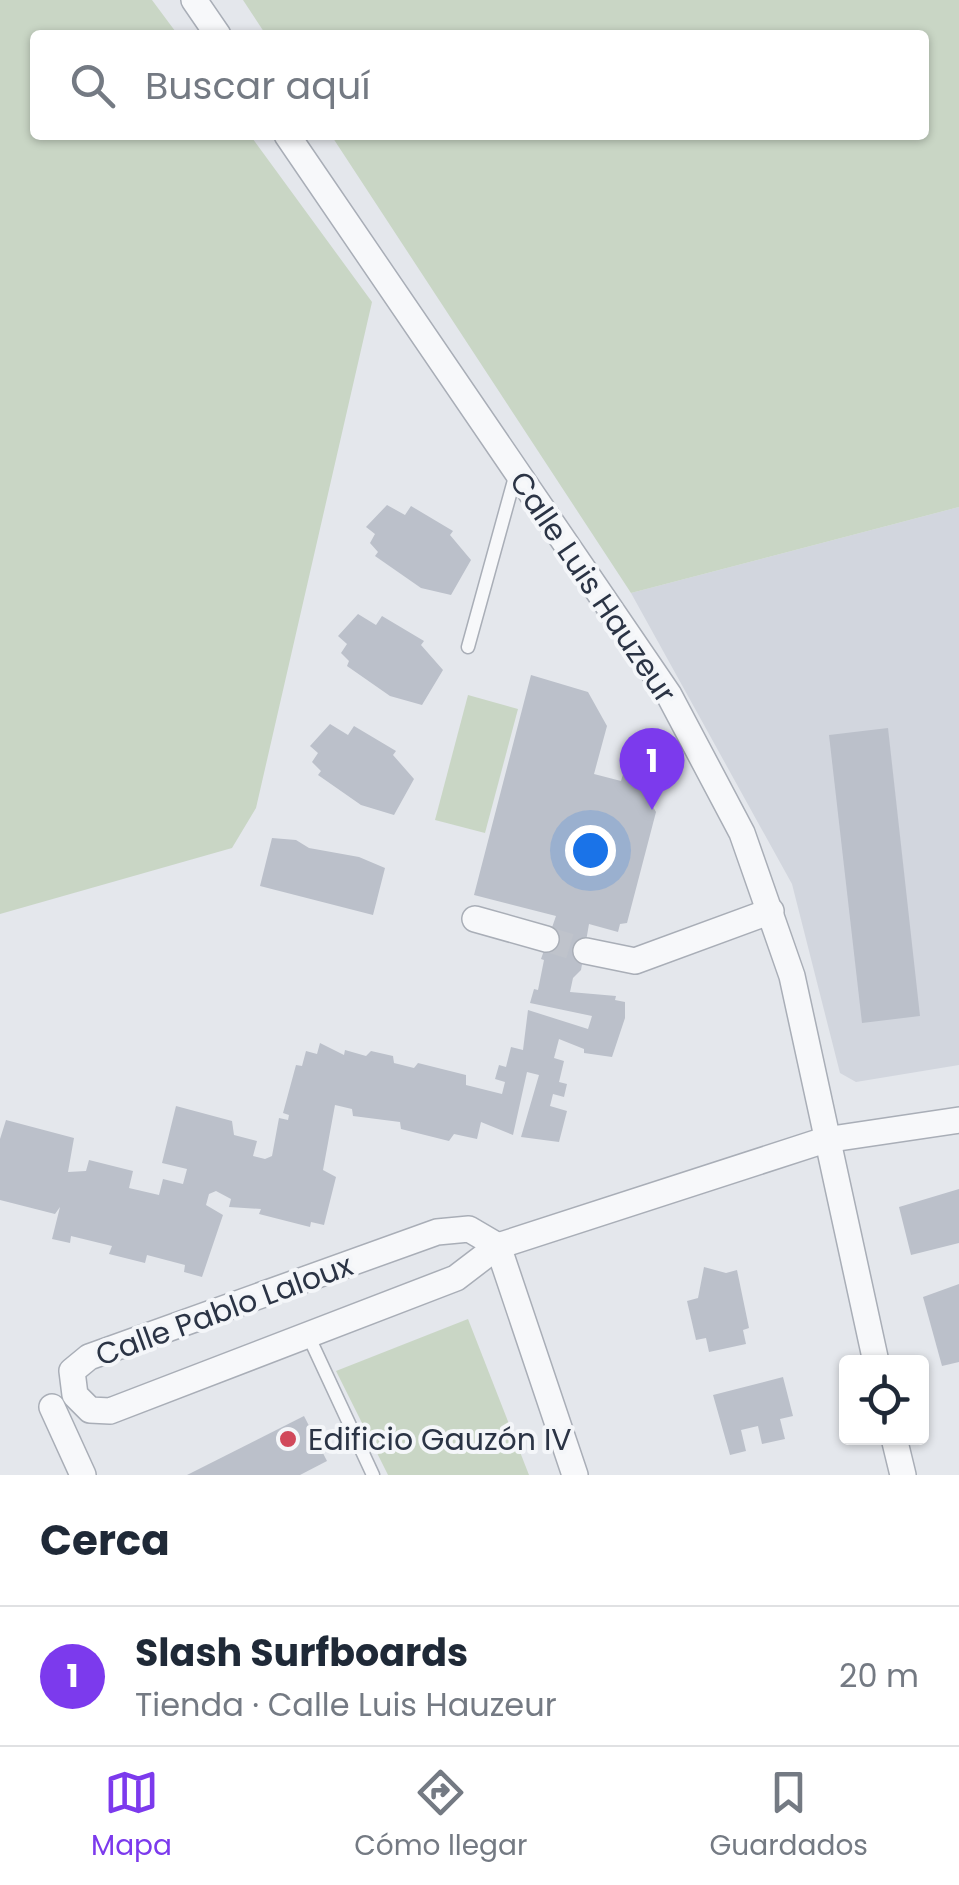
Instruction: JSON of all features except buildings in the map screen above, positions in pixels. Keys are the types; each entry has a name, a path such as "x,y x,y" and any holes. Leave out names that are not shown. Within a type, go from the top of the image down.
{"street":[{"path":"194,0 215,30"},
{"name":"Calle Luis Hauzeur","path":"289,140 669,694 742,833 792,976 874,1355"},
{"path":"586,952 634,961 771,910"},
{"path":"475,919 546,940"},
{"path":"575,1475 498,1246 825,1140 959,1120"},
{"name":"Calle Pablo Laloux","path":"469,1229 498,1246 456,1278 308,1335 110,1411 90,1410 75,1395 72,1371 89,1357 436,1232 469,1229"},
{"path":"52,1407 83,1475"},
{"path":"896,1445 902,1475"}],"lane":[{"path":"468,647 516,473"},
{"path":"308,1335 373,1475"}],"shaded area":[{"path":"959,507 959,1065 856,1082 840,1073 792,884 631,593"}],"green space":[{"path":"0,0 152,0 174,30 30,30 30,140 254,140 372,302 256,808 232,848 0,914"},
{"path":"243,0 959,0 959,507 631,593 334,140 929,140 929,30 263,30"},
{"path":"468,695 518,709 485,833 435,820"},
{"path":"468,1319 529,1475 388,1475 336,1371"}],"tunnel":[{"path":"546,939 586,951"}],"place":[{"name":"Slash Surfboards","path":"652,810"},
{"name":"Edificio Gauzón IV","path":"288,1439"}]}
